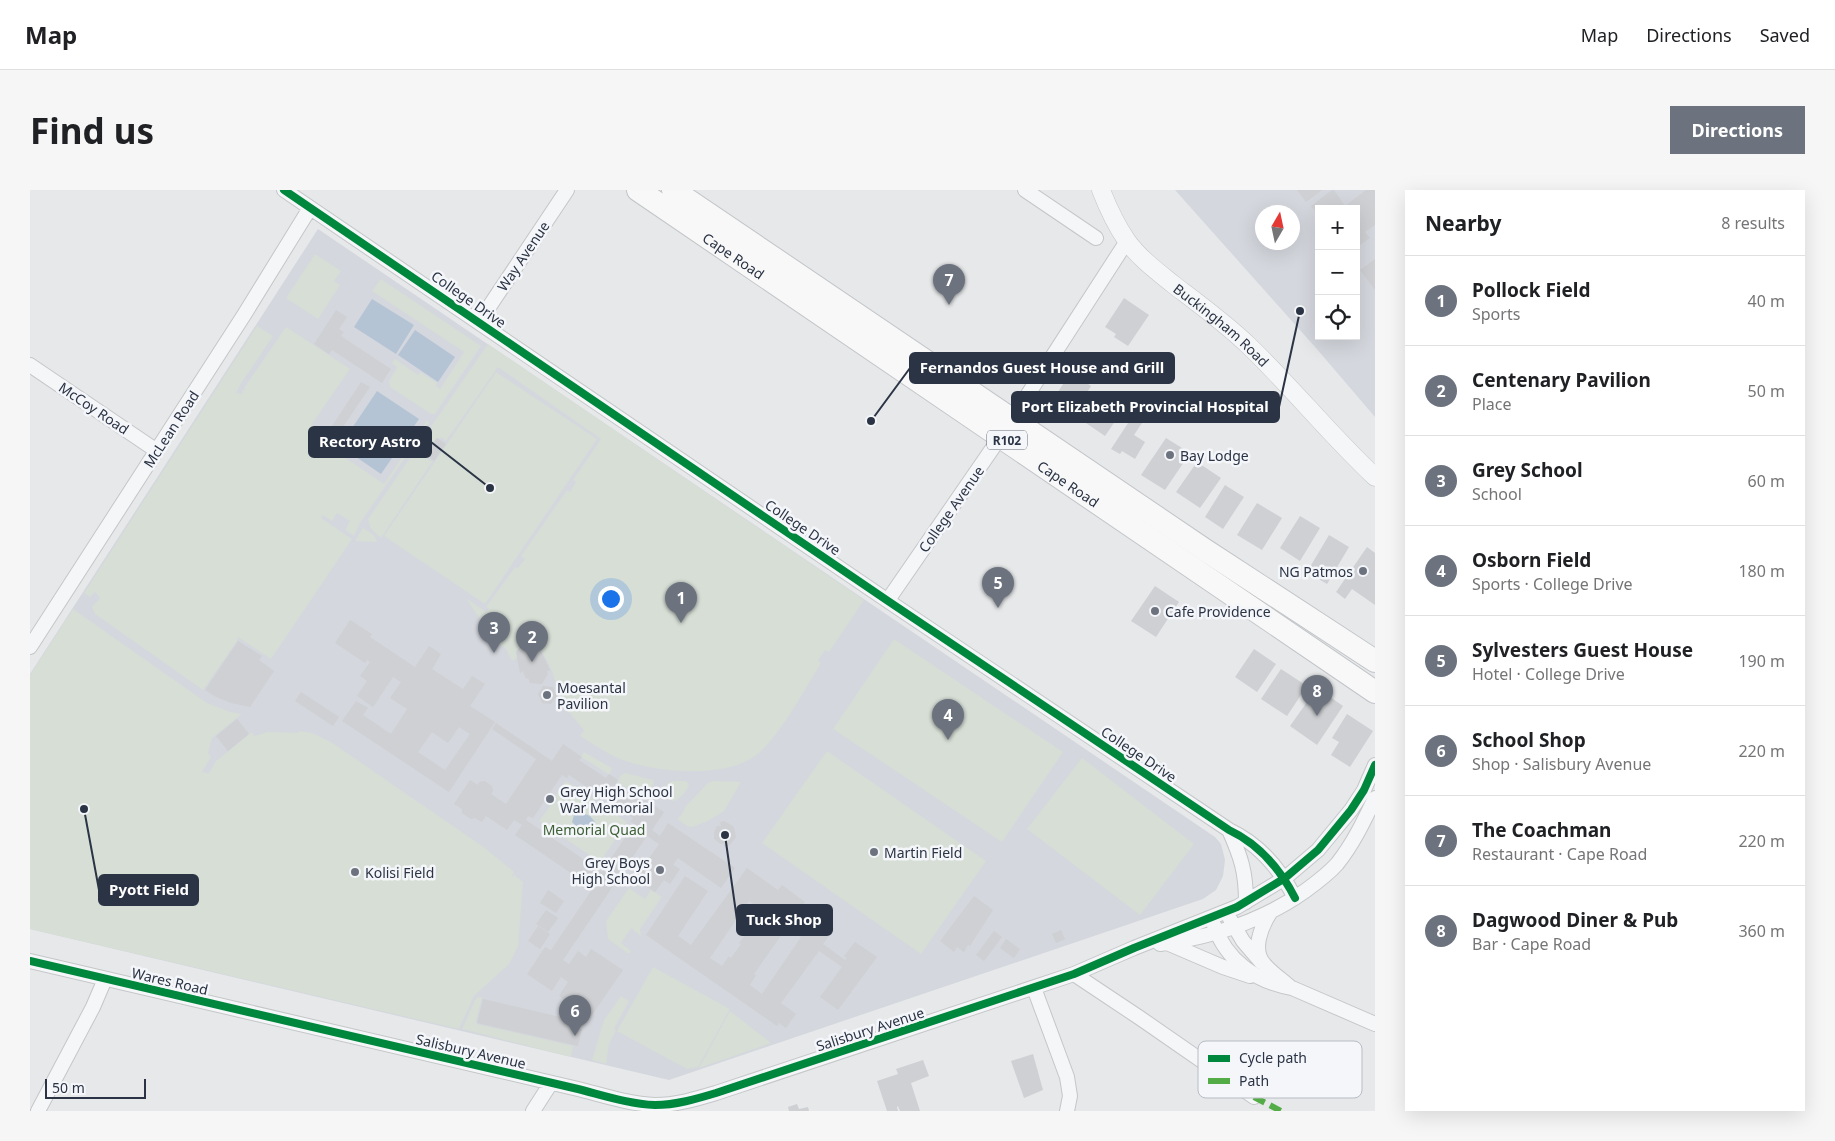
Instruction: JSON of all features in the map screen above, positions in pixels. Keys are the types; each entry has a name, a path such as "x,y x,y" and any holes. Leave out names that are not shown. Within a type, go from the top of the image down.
{"main road":[{"name":"Cape Road","path":"638,190 1007,428 1205,550 1375,660"},
{"name":"Cape Road","path":"673,190 1375,692"}],"street":[{"name":"College Drive","path":"284,190 1229,830 1242,836 1265,855 1285,878 1295,898"},
{"name":"Way Avenue","path":"479,322 567,190"},
{"path":"1025,190 1096,238"},
{"name":"Buckingham Road","path":"1101,190 1114,220 1127,242 1158,272 1224,323 1247,344 1336,439 1375,477"},
{"name":"McLean Road","path":"30,647 244,315 310,208"},
{"name":"College Avenue","path":"888,600 1007,428 1127,242"},
{"name":"McCoy Road","path":"30,365 157,451"},
{"name":"Salisbury Avenue","path":"304,1025 638,1103 653,1105 686,1102 1074,974 1226,912 1285,878 1318,850 1336,830 1364,790 1375,765"},
{"name":"Salisbury Avenue","path":"1134,948 1217,932 1270,914 1320,880 1336,865 1358,833 1375,798"},
{"path":"1229,830 1240,854 1244,870 1246,902"},
{"path":"1226,912 1243,941 1263,964 1292,988"},
{"path":"1263,964 1259,952 1259,940 1262,926 1270,914"},
{"path":"1212,917 1224,946 1242,967 1277,986"},
{"path":"1167,943 1223,967 1277,986 1292,988 1375,1024"},
{"name":"Wares Road","path":"30,961 304,1025"},
{"path":"1074,974 1198,1058"},
{"path":"38,1111 93,1007 105,979"},
{"path":"1034,988 1067,1077 1070,1096 1067,1111"},
{"path":"533,1111 551,1083"}],"shaded area":[{"path":"1175,190 1375,190 1375,417 1316,348"},
{"path":"318,229 1215,837 1221,844 1225,860 1223,876 1216,890 1203,899 669,1080 30,929 30,674"}],"green space":[{"path":"315,254 341,271 334,281 340,285 318,319 286,298"},
{"path":"381,279 481,346 435,414 431,414 390,387 389,381 397,367 392,363 395,359 418,375 420,372 437,383 436,386 440,389 464,352 372,291"},
{"path":"257,326 273,336 236,393 242,394 243,389 246,390 244,388 286,327 291,330 350,369 312,424 326,434 318,446 326,436 334,441 331,448 384,484 427,420 429,423 360,523 354,536 345,530 350,521 337,513 332,521 323,515 321,518 352,539 271,659 238,637 203,690 95,614 92,607 100,598 95,592 90,597 84,593"},
{"path":"488,344 864,600 829,652 825,650 818,661 821,663 777,733 760,752 747,761 731,767 712,770 672,770 635,764 605,751 580,736 584,730 567,710 559,695 552,671 539,645 535,647 533,644 523,643 516,652 518,657 512,661 506,649 493,639 466,598 486,612 489,609 486,607 515,567 518,568 525,559 521,556 567,490 570,492 576,482 573,480 601,439 498,367 446,441 441,437 437,438 432,444 423,438"},
{"path":"496,372 597,439 485,604 384,536"},
{"path":"421,442 430,448 427,458 432,462 381,538 371,529 368,519"},
{"path":"363,528 374,535 377,542 355,541"},
{"path":"73,609 207,703 230,712 242,714 212,738 208,753 211,757 202,772 209,773 216,761 252,732 254,736 268,732 298,733 299,731 312,733 331,742 485,848 514,872 511,878 514,875 523,882 518,946 509,964 474,996 459,1029 30,929 30,675"},
{"path":"894,639 1063,752 1002,842 833,729"},
{"name":"Martin Field","path":"827,751 986,861 921,954 762,843"},
{"path":"584,752 612,768 610,775 581,757"},
{"path":"1082,758 1194,844 1140,915 1027,829"},
{"path":"625,773 653,780 654,783 644,800 618,782 620,776"},
{"name":"Memorial Quad","path":"566,781 595,800 593,802 598,805 600,803 627,822 600,862 539,821"},
{"path":"672,781 686,781 689,784 683,794 674,801 667,799 664,791 667,784"},
{"path":"712,781 741,782 724,811 708,821 692,827 677,819 686,806"},
{"path":"629,888 645,899 651,890 662,897 640,929 641,936 631,928 621,943 631,951 629,954 608,939 606,921"},
{"path":"653,967 730,1009 698,1067 687,1069 617,1031"},
{"path":"621,996 629,1001 614,1029 616,1030 609,1044 606,1064 592,1060 604,1020"},
{"path":"478,997 482,997 477,1024 573,1046 571,1057 462,1029"},
{"path":"730,1011 771,1043 699,1068"}],"water":[{"path":"372,299 414,325 396,354 354,327"},
{"path":"415,330 455,357 438,382 398,355"},
{"path":"377,391 419,419 381,474 340,446"},
{"path":"580,812 590,816 595,822 593,829 588,833 579,829 572,822 574,815"}],"building":[{"path":"1297,190 1322,190 1306,202"},
{"path":"1332,190 1334,190 1344,205 1315,205 1315,212 1311,206"},
{"path":"1366,190 1375,190 1375,225 1365,232 1370,238 1360,245 1360,205 1346,205"},
{"path":"1375,259 1375,290 1360,270"},
{"path":"1124,298 1149,315 1128,346 1114,337 1116,334 1105,327"},
{"path":"336,310 347,317 339,329 344,332 341,336 391,369 382,383 332,350 329,354 314,344"},
{"path":"1075,375 1091,386 1083,399 1087,402 1077,417 1052,401 1067,378 1072,381"},
{"path":"361,382 370,387 334,440 326,435"},
{"path":"1099,396 1122,411 1105,436 1083,421"},
{"path":"1132,417 1142,423 1134,435 1145,442 1135,459 1122,451 1120,454 1111,449"},
{"path":"437,438 446,444 434,461 425,454"},
{"path":"1166,438 1190,453 1165,490 1141,475"},
{"path":"1197,462 1221,478 1200,508 1176,492"},
{"path":"1225,485 1244,497 1223,529 1205,517"},
{"path":"1257,503 1282,518 1262,550 1237,535"},
{"path":"1300,516 1320,528 1300,561 1280,548"},
{"path":"1329,535 1349,547 1327,584 1307,572"},
{"name":"NG Patmos","path":"1367,547 1375,553 1375,605 1352,589 1345,599 1336,592"},
{"name":"Cafe Providence","path":"1155,586 1179,602 1156,637 1131,621"},
{"path":"350,620 372,634 370,637 415,667 429,646 441,654 432,669 463,689 472,676 485,684 470,706 495,722 449,792 342,721 356,701 368,708 363,715 391,734 407,709 390,698 401,682 393,677 373,707 357,696 367,681 360,676 370,662 367,660 365,663 335,643","holes":["459,727 470,734 445,770 418,752 432,732 448,743"]},
{"path":"238,641 262,656 259,660 274,671 250,707 231,703 205,690"},
{"path":"523,643 534,644 535,647 538,645 550,670 547,671 548,674 542,684 530,683 523,671 520,673 516,652"},
{"path":"1254,649 1276,664 1257,692 1235,677"},
{"path":"1281,669 1307,686 1287,716 1261,699"},
{"name":"Moesantal Pavilion","path":"543,686 553,687 557,696 551,704 542,703 538,694"},
{"path":"1317,688 1343,706 1317,745 1290,726"},
{"path":"301,692 339,717 333,726 295,701"},
{"path":"1347,714 1373,731 1350,767 1331,755 1339,742 1332,738"},
{"path":"237,719 249,734 228,751 216,736"},
{"name":"Grey Boys High School","path":"496,723 552,761 563,744 582,757 579,760 606,778 609,774 618,780 615,785 642,803 645,800 664,812 652,830 660,836 668,823 735,868 721,888 678,858 673,865 680,869 670,884 664,880 655,892 635,879 659,844 647,836 563,960 569,964 578,951 586,957 591,949 623,970 590,1018 559,996 568,982 561,977 552,991 527,974 545,947 551,950 593,888 515,835 522,825 514,820 507,830 486,816 482,822 475,818 471,819 462,813 462,809 454,804 470,780 478,785 479,782 485,781 492,786 493,791 491,794 506,804 536,759 492,729","holes":["562,775 567,778 569,775 633,818 630,821 634,824 602,872 526,820 528,816 533,818"]},
{"path":"725,821 734,827 736,837 730,845 724,847 724,843 721,844 714,839 714,832 717,826 721,826 720,822"},
{"path":"747,868 778,890 782,885 805,902 802,906 834,929 823,944 845,960 847,958 844,956 855,942 877,957 838,1010 820,997 842,967 819,951 781,1003 796,1014 786,1028 779,1023 777,1026 646,935 685,876 708,891 678,936 691,945","holes":["749,901 763,911 739,943 741,944 731,958 729,956 722,966 710,958","787,927 801,937 762,994 750,985 756,975 754,974"]},
{"name":"Grey Boys High School","path":"548,890 564,901 556,913 540,903"},
{"path":"974,896 993,910 970,946 968,945 964,952 957,947 954,952 940,941"},
{"name":"Grey Boys High School","path":"546,910 558,918 548,932 536,924"},
{"path":"538,926 550,934 540,949 528,941"},
{"path":"1061,930 1065,939 1056,943 1052,934"},
{"path":"994,931 1002,937 984,961 976,955"},
{"path":"1006,939 1020,949 1014,958 1000,948"},
{"path":"483,999 573,1020 572,1026 582,1029 578,1046 477,1023"},
{"path":"1033,1054 1043,1090 1024,1098 1011,1061"},
{"path":"923,1060 929,1076 911,1083 920,1111 900,1111 898,1106 898,1111 887,1111 877,1081 898,1074 896,1069"},
{"path":"797,1104 799,1109 808,1107 809,1111 789,1111 788,1107"}],"marked path":[{"path":"1256,1098 1281,1111"}],"cycle path":[{"path":"284,190 888,601 1229,830 1250,842 1268,858 1283,877 1295,898"},
{"path":"30,961 626,1101 655,1105 671,1104 716,1093 1074,974 1237,907 1285,878 1318,850 1351,810 1364,790 1375,765"}],"place":[{"name":"The Coachman","path":"949,305"},
{"name":"Port Elizabeth Provincial Hospital","path":"1300,311"},
{"name":"Fernandos Guest House and Grill","path":"871,421"},
{"name":"Bay Lodge","path":"1170,455"},
{"name":"Rectory Astro","path":"490,488"},
{"name":"NG Patmos","path":"1363,571"},
{"name":"Sylvesters Guest House","path":"998,608"},
{"name":"Cafe Providence","path":"1155,611"},
{"name":"Pollock Field","path":"681,623"},
{"name":"Grey School","path":"494,653"},
{"name":"Centenary Pavilion","path":"532,662"},
{"name":"Moesantal Pavilion","path":"547,695"},
{"name":"Dagwood Diner & Pub","path":"1317,716"},
{"name":"Osborn Field","path":"948,740"},
{"name":"Grey High School War Memorial","path":"550,799"},
{"name":"Pyott Field","path":"84,809"},
{"name":"Tuck Shop","path":"725,835"},
{"name":"Martin Field","path":"874,852"},
{"name":"Grey Boys High School","path":"660,870"},
{"name":"Kolisi Field","path":"355,872"},
{"name":"School Shop","path":"575,1036"}]}
